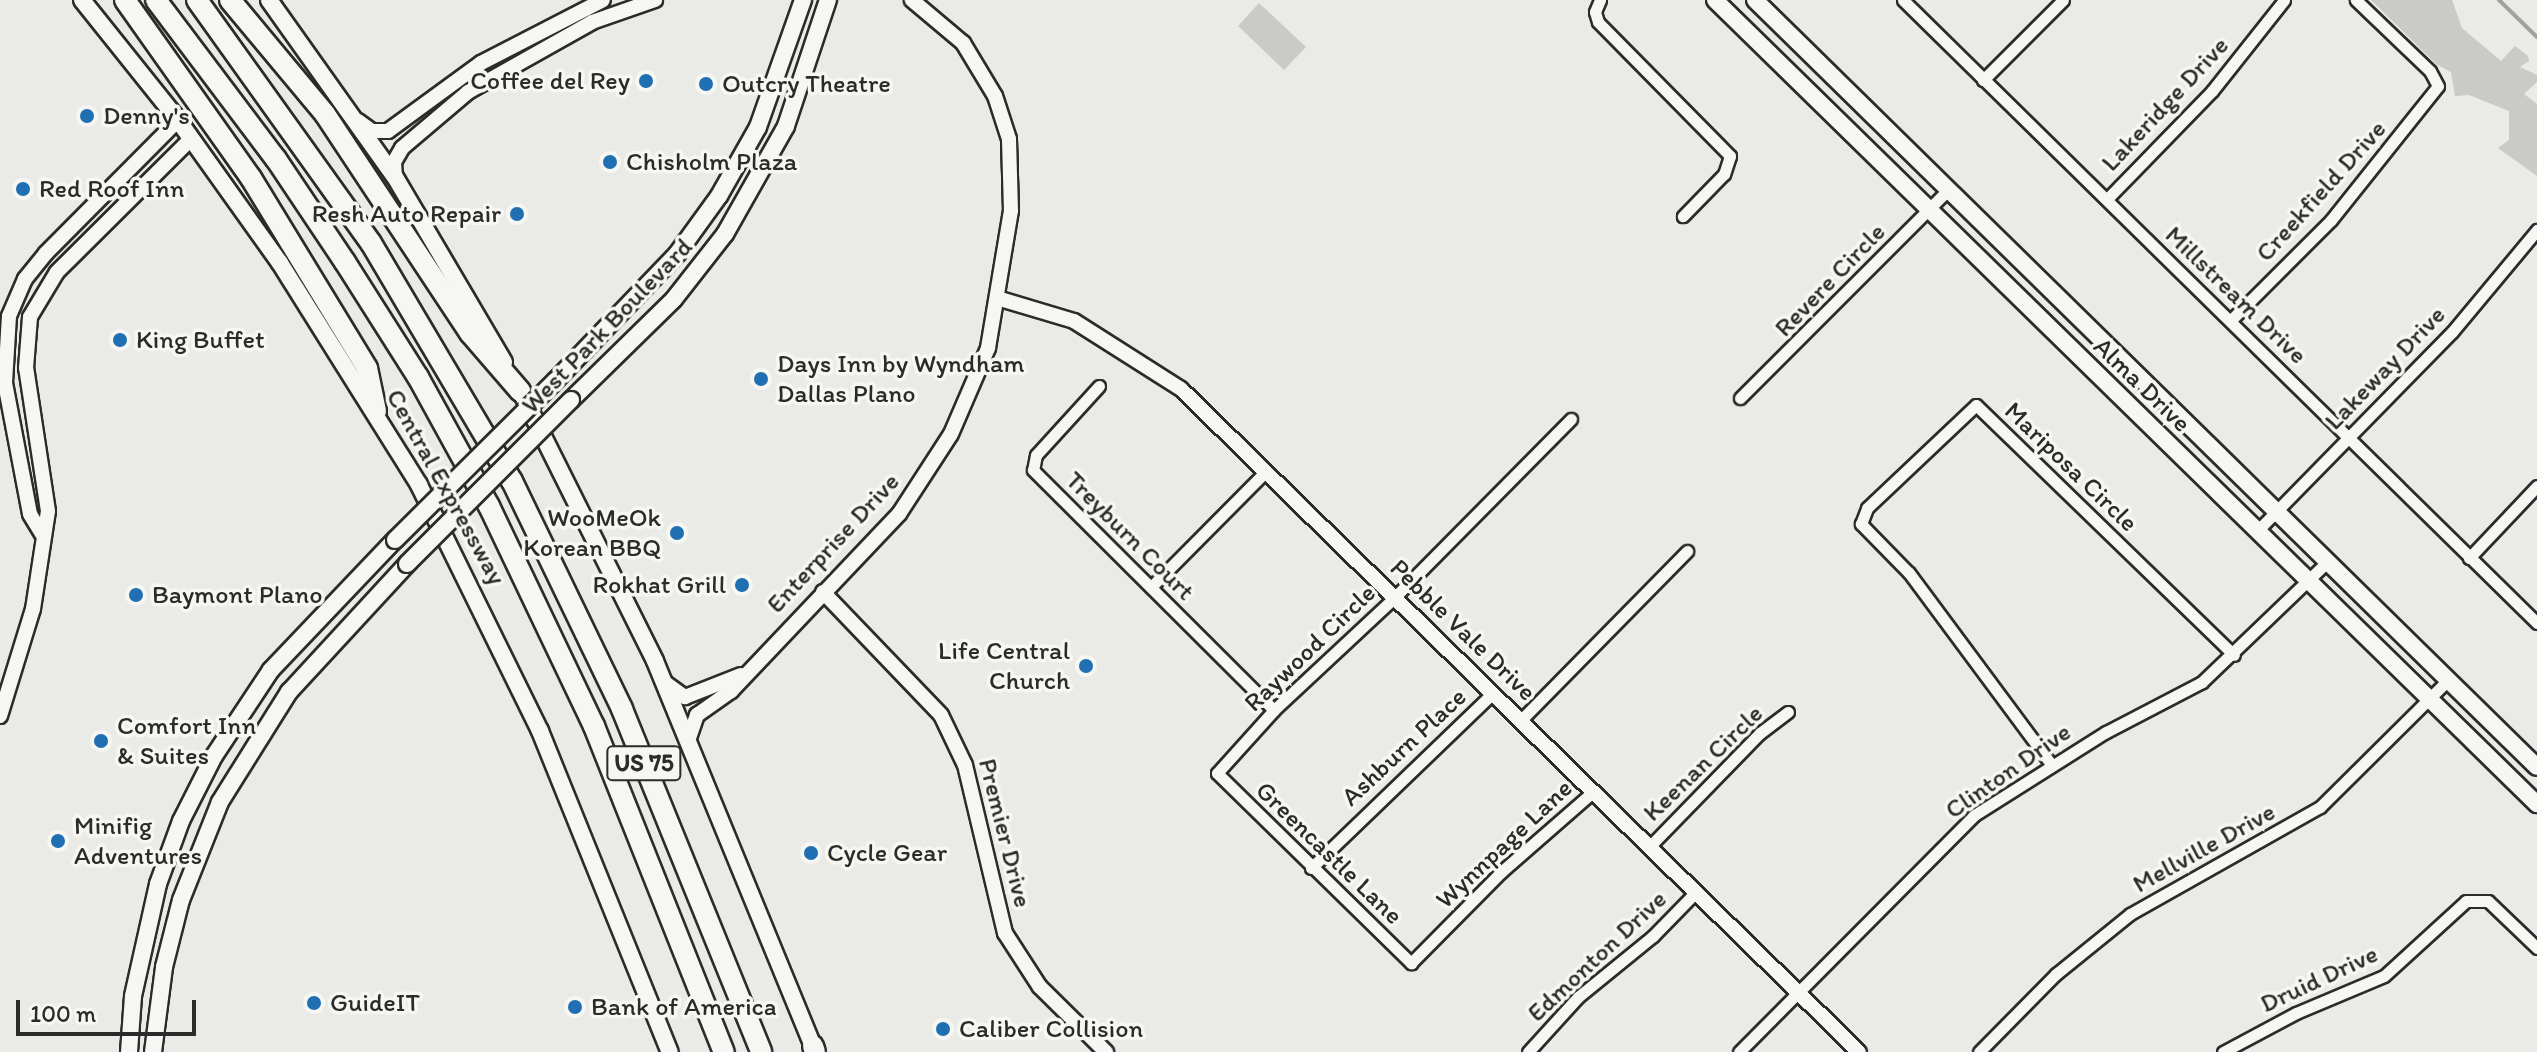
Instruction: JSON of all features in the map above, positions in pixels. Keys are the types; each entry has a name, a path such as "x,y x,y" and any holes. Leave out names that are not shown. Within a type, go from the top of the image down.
{"highway":[{"path":"125,0 292,245 367,368 376,411"},
{"name":"Central Expressway","path":"156,0 276,159 345,262 474,478 578,688 724,1052"},
{"name":"US 75","path":"197,0 347,206 492,444 622,709 761,1052"},
{"path":"230,0 325,114 440,290 520,391"}],"main road":[{"name":"Central Expressway","path":"82,0 178,120 376,411 456,554 540,731 670,1052"},
{"path":"269,0 395,177 575,492 664,682 814,1050"},
{"name":"West Park Boulevard","path":"129,1052 133,996 158,884 181,821 214,756 271,670 677,254 719,196 758,127 803,0"},
{"name":"West Park Boulevard","path":"153,1052 159,999 181,900 208,829 236,772 289,692 407,564 674,299 725,234 786,126 828,0"},
{"name":"Alma Drive","path":"1715,0 1927,212 2310,580 2537,804"},
{"name":"Alma Drive","path":"1755,0 2537,767"},
{"path":"181,821 208,829"},
{"path":"133,996 159,999"}],"street":[{"path":"358,121 372,131 388,131 481,63 603,0"},
{"path":"395,177 394,162 402,148 490,78 592,22 654,0"},
{"name":"Enterprise Drive","path":"688,741 697,715 723,698 741,675 899,514 933,465 980,372 997,298 1012,200 1009,139 995,96 963,43 912,0"},
{"path":"1600,0 1595,12 1598,22 1730,156 1724,174 1683,216"},
{"name":"Millstream Drive","path":"1903,0 2537,623"},
{"path":"1983,80 2063,0"},
{"name":"Lakeridge Drive","path":"2107,199 2212,91 2284,0"},
{"name":"Creekfield Drive","path":"2231,320 2331,220 2438,86 2430,71 2356,0"},
{"path":"481,63 490,78"},
{"path":"42,534 30,514 3,383 9,316 32,271 178,120"},
{"path":"0,716 33,609 42,534 48,511 27,384 30,317 49,282 191,139"},
{"name":"Revere Circle","path":"1740,398 1948,190"},
{"name":"Lakeway Drive","path":"2258,530 2452,332 2537,230"},
{"path":"67,232 82,247"},
{"path":"32,271 49,282"},
{"name":"Pebble Vale Drive","path":"997,298 1057,314 1130,353 1181,389 1859,1052"},
{"path":"3,383 27,384"},
{"name":"Treyburn Court","path":"1099,386 1036,455 1033,470 1274,710"},
{"name":"Mariposa Circle","path":"2051,764 1909,573 1861,524 1867,508 1976,405 2234,655"},
{"name":"Raywood Circle","path":"1217,773 1274,710 1395,597 1571,419"},
{"path":"1151,587 1266,471"},
{"path":"2469,558 2537,486"},
{"path":"1521,720 1687,551"},
{"name":"Clinton Drive","path":"1739,1052 1967,822 2051,764 2202,682 2234,655 2328,561"},
{"name":"Premier Drive","path":"823,592 941,715 965,765 1005,933 1040,987 1106,1052"},
{"name":"Enterprise Drive","path":"664,682 685,697 741,675"},
{"name":"Mellville Drive","path":"1979,1052 2056,974 2130,914 2320,807 2448,680"},
{"name":"Ashburn Place","path":"1311,868 1493,693"},
{"name":"Keenan Circle","path":"1650,846 1760,733 1788,712"},
{"name":"Greencastle Lane","path":"1217,773 1411,963"},
{"name":"Wynnpage Lane","path":"1411,963 1501,872 1594,791"},
{"name":"Edmonton Drive","path":"1528,1052 1578,997 1653,936 1696,892"},
{"name":"Druid Drive","path":"2223,1052 2296,1013 2384,976 2466,901 2488,901 2537,948"}],"shaded area":[{"path":"2371,0 2452,0 2462,28 2501,61 2515,46 2528,56 2529,61 2520,67 2537,75 2537,82 2524,94 2537,104 2537,176 2498,148 2509,140 2509,111 2469,95 2455,96 2451,72 2436,64"},
{"path":"1259,3 1306,47 1284,70 1238,26"}],"waterway":[{"path":"2499,0 2537,37"}],"place":[{"name":"Coffee del Rey","path":"646,81"},
{"name":"Outcry Theatre","path":"706,84"},
{"name":"Denny's","path":"87,116"},
{"name":"Chisholm Plaza","path":"610,162"},
{"name":"Red Roof Inn","path":"23,189"},
{"name":"Resh Auto Repair","path":"517,214"},
{"name":"King Buffet","path":"120,340"},
{"name":"Days Inn by Wyndham Dallas Plano","path":"761,379"},
{"name":"WooMeOk Korean BBQ","path":"677,533"},
{"name":"Rokhat Grill","path":"742,585"},
{"name":"Baymont Plano","path":"136,595"},
{"name":"Life Central Church","path":"1086,666"},
{"name":"Comfort Inn & Suites","path":"101,741"},
{"name":"Minifig Adventures","path":"58,841"},
{"name":"Cycle Gear","path":"811,853"},
{"name":"GuideIT","path":"314,1003"},
{"name":"Bank of America","path":"575,1007"},
{"name":"Caliber Collision","path":"943,1029"}]}
